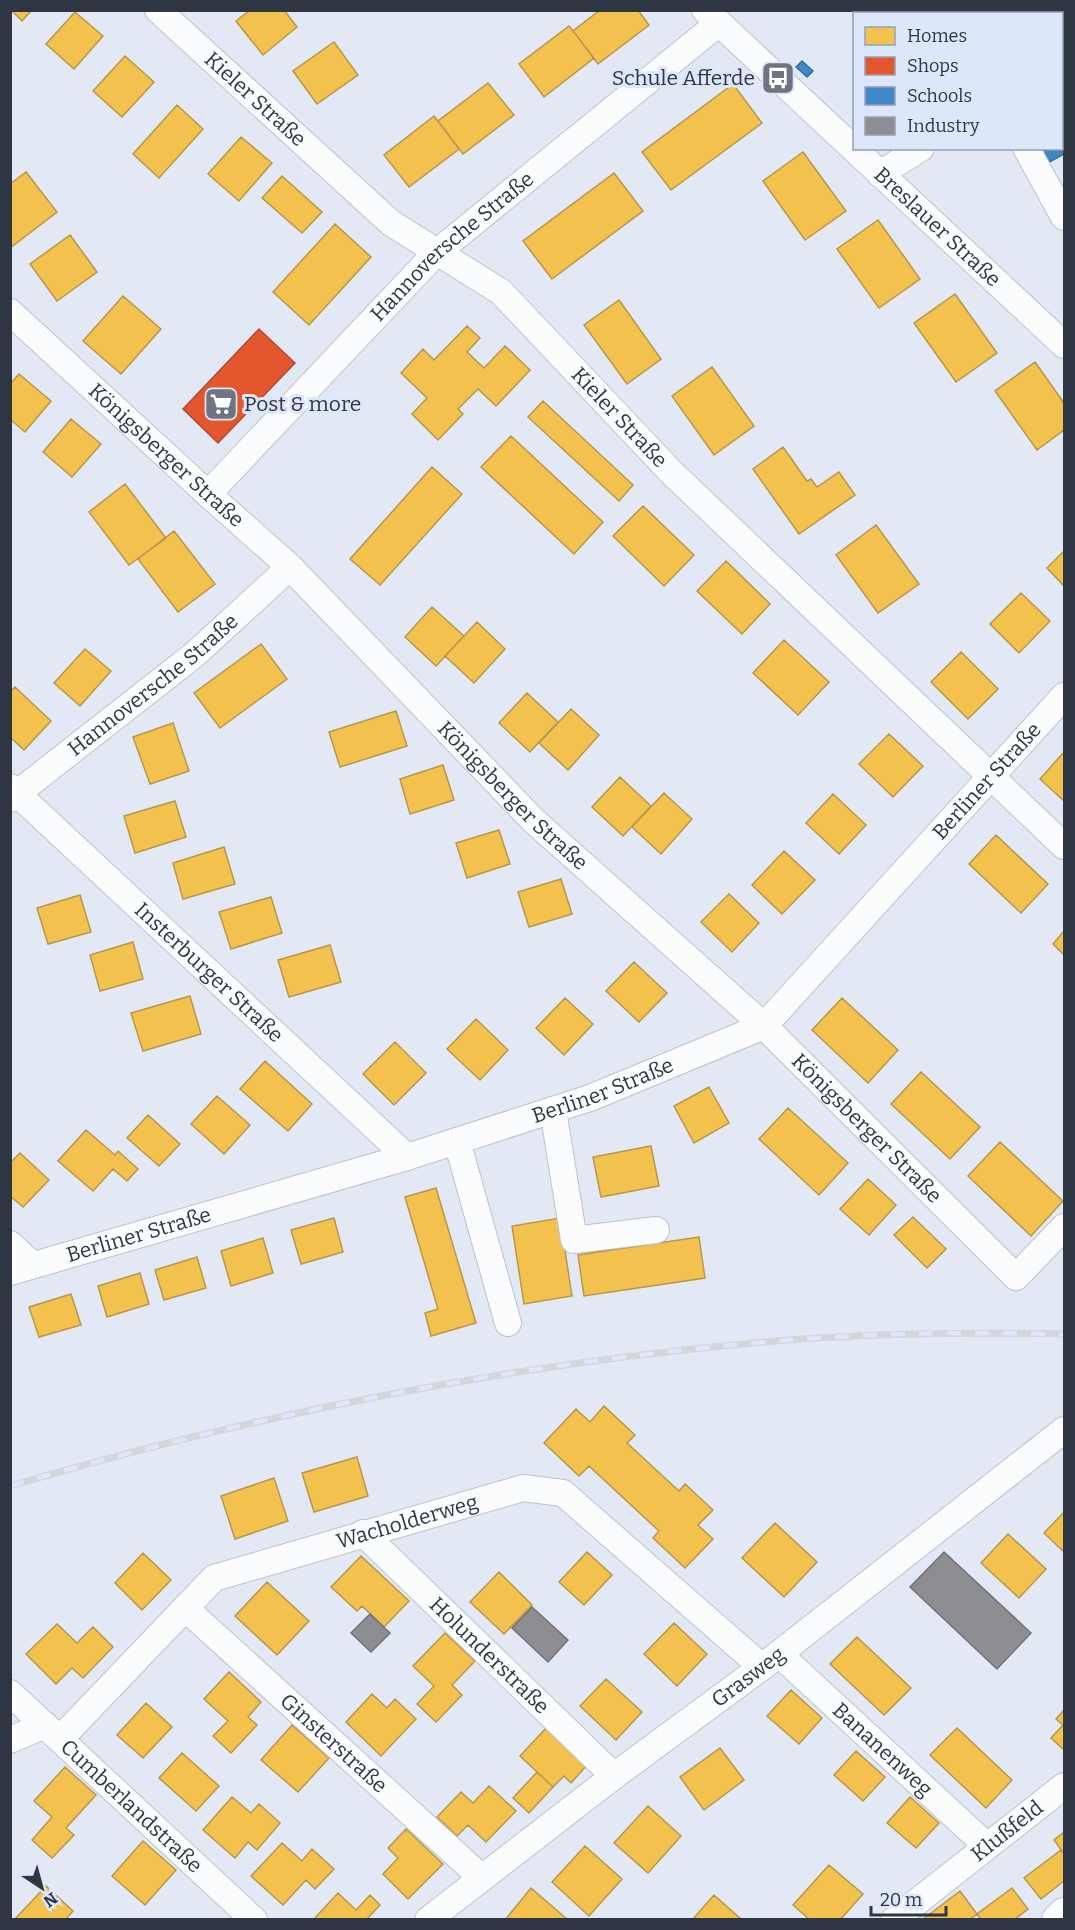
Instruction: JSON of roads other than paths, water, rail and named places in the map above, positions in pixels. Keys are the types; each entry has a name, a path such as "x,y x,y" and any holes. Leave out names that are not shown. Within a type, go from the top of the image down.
{"main road":[{"path":"1058,1920 1065,1914"}],"street":[{"name":"Kieler Straße","path":"158,10 391,223 501,292 672,473 1065,846"},
{"name":"Hannoversche Straße","path":"208,495 436,252 712,17"},
{"name":"Breslauer Straße","path":"712,17 853,149"},
{"name":"Breslauer Straße","path":"854,150 1065,345"},
{"path":"880,174 918,150"},
{"path":"1027,150 1065,217"},
{"name":"Königsberger Straße","path":"10,312 208,495 290,567 534,821 764,1026 1016,1277 1065,1227"},
{"name":"Hannoversche Straße","path":"13,793 194,655 290,567"},
{"name":"Berliner Straße","path":"22,1269 407,1157 591,1098 764,1026 1065,696"},
{"name":"Insterburger Straße","path":"13,793 407,1157"},
{"path":"553,1110 574,1240 656,1230"},
{"path":"457,1141 508,1323"},
{"path":"10,1244 22,1269"},
{"name":"Grasweg","path":"428,1920 614,1776 770,1661 1065,1430"},
{"name":"Wacholderweg","path":"53,1732 214,1578 523,1488 563,1493 770,1661"},
{"name":"Holunderstraße","path":"363,1533 614,1776"},
{"name":"Ginsterstraße","path":"185,1608 482,1878"},
{"name":"Bananenweg","path":"770,1661 987,1846"},
{"name":"Cumberlandstraße","path":"10,1694 254,1920"},
{"path":"10,1740 53,1732"},
{"name":"Klußfeld","path":"894,1920 1065,1786"}],"railway":[{"path":"10,1486 101,1460 286,1416 378,1396 565,1365 753,1343 831,1337 948,1333 1064,1334"}],"place":[{"name":"Schule Afferde","path":"778,78"},
{"name":"Post & more","path":"221,404"}]}
